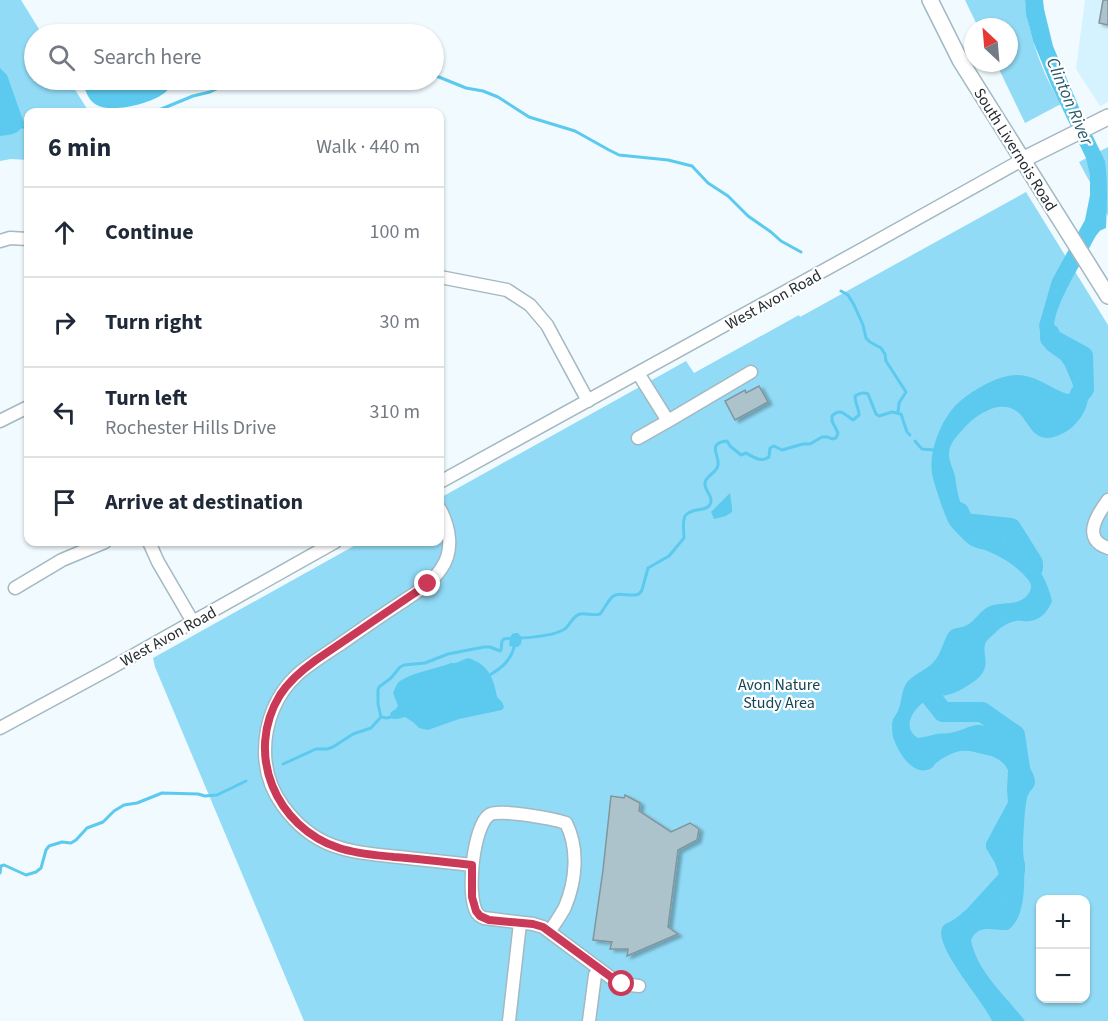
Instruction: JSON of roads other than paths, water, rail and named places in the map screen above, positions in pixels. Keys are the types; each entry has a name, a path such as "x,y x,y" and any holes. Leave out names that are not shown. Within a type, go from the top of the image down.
{"main road":[{"name":"South Livernois Road","path":"930,0 960,60 1108,296"},
{"name":"West Avon Road","path":"1022,160 1108,117"}],"street":[{"name":"West Avon Road","path":"444,480 1022,160"},
{"path":"0,241 10,238 24,239"},
{"path":"444,278 507,290 531,305 547,325 588,401"},
{"path":"638,438 751,372"},
{"path":"638,373 668,421"},
{"path":"0,421 24,409"},
{"path":"1108,500 1097,515 1093,531 1098,543 1108,548"},
{"path":"444,519 450,544 448,554 443,567 428,584 316,660 291,681 275,704 268,723 266,764 271,784 286,810 308,832 328,844 365,854 472,865"},
{"path":"15,588 62,560 95,546"},
{"path":"151,546 193,622"},
{"name":"West Avon Road","path":"0,728 328,546"},
{"path":"550,931 565,907 574,869 574,844 566,822 544,817 492,813 481,826 472,865 472,897 477,914 489,920 538,926 550,931 618,982 639,986"},
{"path":"509,1021 520,923"},
{"path":"589,1021 595,975 599,969"}],"water":[{"path":"1025,0 1043,0 1053,46 1105,161 1106,228 1096,236 1072,279 1060,303 1054,324 1057,335 1082,367 1088,397 1087,405 1076,424 1057,436 1048,438 1035,433 1013,409 999,407 991,409 965,427 952,443 949,454 959,498 964,509 982,527 1025,547 1043,577 1052,601 1038,619 1013,622 998,630 986,642 985,665 981,675 958,691 927,700 916,709 910,721 912,733 918,738 952,733 973,726 985,726 999,734 1016,749 1033,775 1035,784 1028,795 1025,811 1024,891 1019,914 1015,923 1008,930 978,931 971,940 979,963 1025,1021 992,1021 945,948 942,928 966,910 992,905 1006,895 986,843 1008,802 1008,770 1001,761 994,757 966,751 948,755 930,769 917,769 906,761 898,749 893,737 892,723 906,684 938,656 950,631 970,623 988,607 1020,601 1025,598 1031,588 1027,578 1015,566 996,555 970,545 950,525 936,489 932,469 933,450 944,421 955,406 968,395 984,385 1010,375 1032,378 1068,394 1073,391 1073,385 1065,366 1043,345 1039,325 1052,280 1085,220 1090,195 1090,175 1086,158 1033,41"},
{"path":"0,68 7,75 24,123 18,132 0,136"},
{"path":"86,90 168,90 157,98 119,108 102,107 95,104"},
{"path":"730,493 732,512 714,519 711,512"},
{"path":"515,633 522,638 521,644 518,647 509,646 510,638"},
{"path":"469,658 481,664 491,676 497,697 504,707 502,710 459,719 428,730 419,728 405,717 393,719 391,712 398,706 393,693 400,681 418,673"}],"waterway":[{"path":"444,79 498,97 529,117 575,131 619,155 668,160 692,166 708,183 728,196 748,216 781,241 801,252"},
{"path":"164,108 214,90"},
{"path":"841,291 848,295 854,305 866,338 881,348 886,361 906,392 899,403 898,413"},
{"name":"Clinton River","path":"1050,334 1050,338 1083,356 1084,389 1080,394"},
{"path":"519,638 557,633 566,628 578,615 600,614 614,596 639,594 648,568 669,556 684,538 685,516 692,511 704,509 710,504 711,498 705,483 717,468 715,450 717,444 727,441 741,455 746,453 757,459 766,459 769,457 770,448 774,446 782,450 810,444 822,437 836,438 838,433 832,416 840,412 853,420 859,415 855,396 863,393 868,394 879,416 892,412 901,414 910,435"},
{"path":"915,441 922,449 934,450"},
{"name":"Clinton River","path":"959,512 964,523 1011,528 1033,563 1033,568"},
{"path":"283,764 316,749 333,747 353,734 371,728 381,717 378,704 379,687 400,667 425,663 448,654 484,647 500,651 502,641 512,638"},
{"path":"488,676 506,663 515,643"},
{"name":"Clinton River","path":"934,681 924,688 943,712 982,712 1015,735 1021,775"},
{"path":"381,717 394,716"},
{"path":"0,873 1,866 4,865 26,875 36,872 41,868 49,846 62,842 71,843 87,828 103,822 124,805 137,803 162,793 217,795 246,781"},
{"name":"Clinton River","path":"965,926 1015,871 1015,864"}],"park label":[{"name":"Avon Nature Study Area","path":"779,693"}]}
